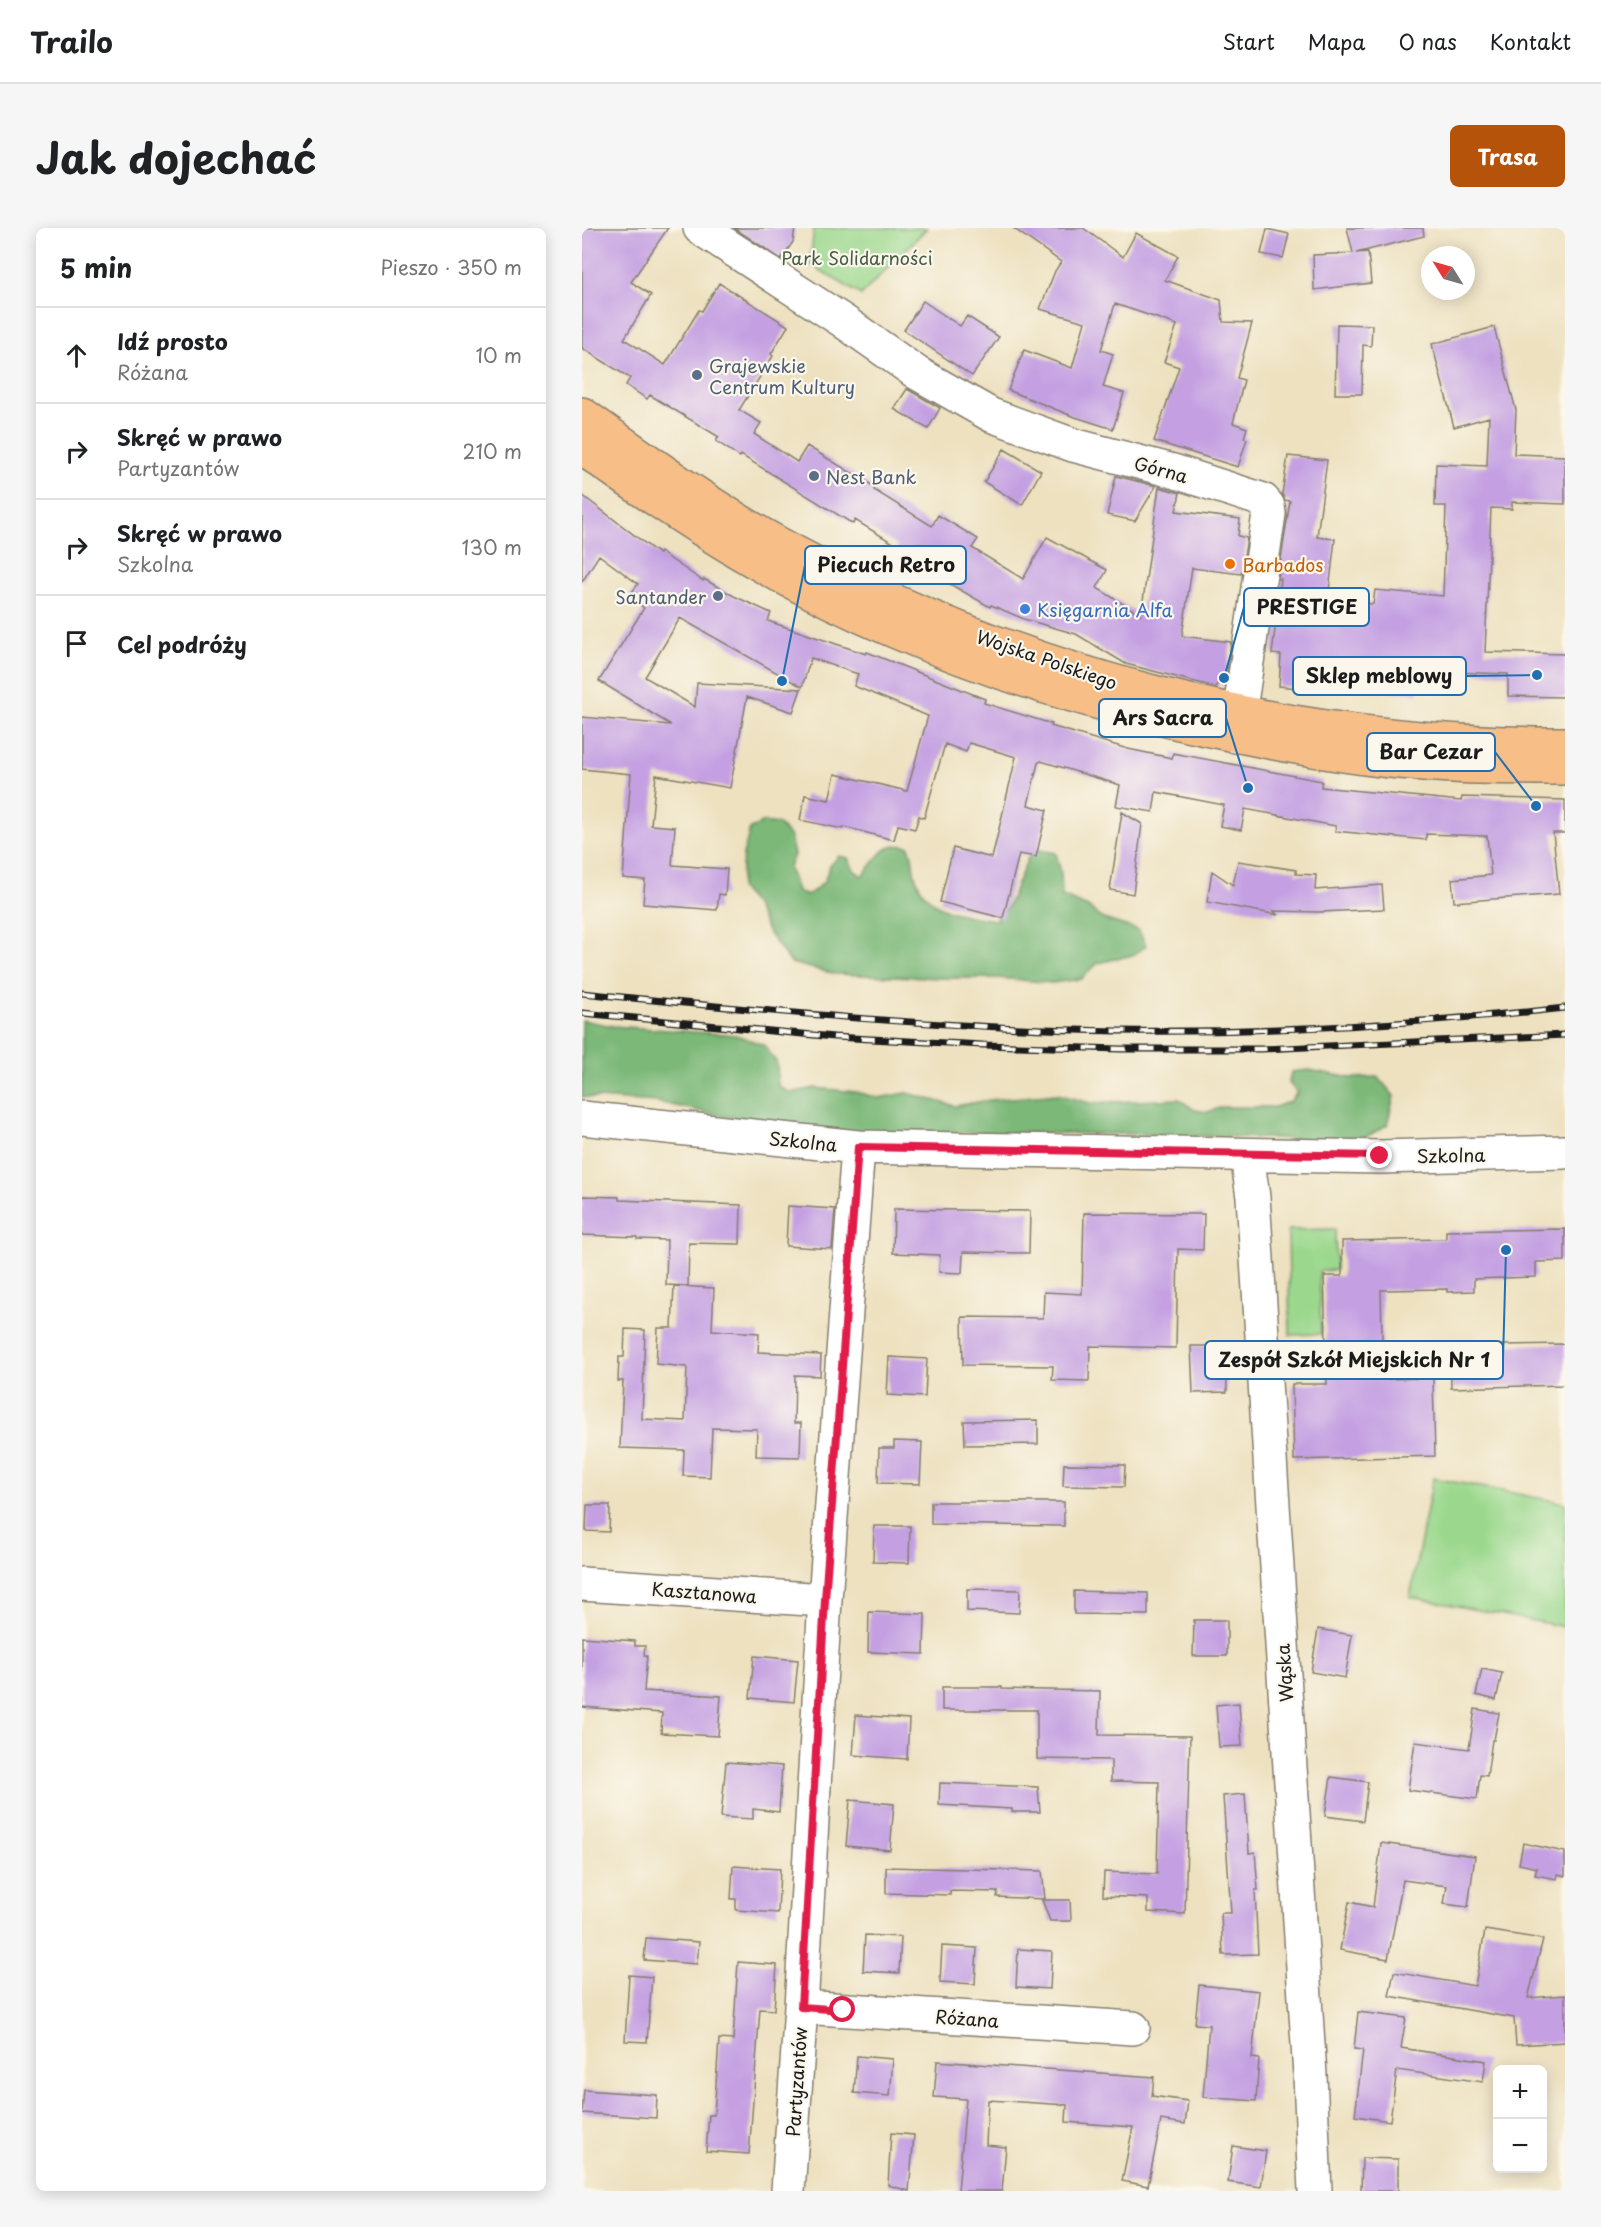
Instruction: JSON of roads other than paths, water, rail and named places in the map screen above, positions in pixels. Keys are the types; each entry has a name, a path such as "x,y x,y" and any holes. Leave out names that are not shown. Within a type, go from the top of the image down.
{"main road":[{"name":"Wojska Polskiego","path":"582,414 730,516 789,549 946,624 1062,666 1149,692 1238,724 1361,758 1412,764 1565,768"},
{"name":"Wojska Polskiego","path":"582,448 696,527 769,569 866,618 937,648 1119,709 1238,724 1302,724 1414,738 1565,744"}],"street":[{"name":"Górna","path":"700,228 849,325 917,373 991,414 1073,445 1173,471 1263,500 1268,506 1269,514 1238,724"},
{"name":"Szkolna","path":"582,1118 858,1147 1380,1156 1565,1152"},
{"name":"Partyzantów","path":"788,2191 825,1600 858,1147"},
{"name":"Wąska","path":"1247,1155 1254,1207 1312,2103 1315,2191"},
{"name":"Kasztanowa","path":"582,1584 825,1600"},
{"name":"Różana","path":"801,2007 1133,2028"}],"railway":[{"path":"582,993 918,1022 1120,1031 1343,1026 1454,1019 1565,1008"},
{"path":"582,1013 834,1037 1121,1049 1261,1049 1565,1035"}],"place":[{"name":"Grajewskie Centrum Kultury","path":"697,375"},
{"name":"Nest Bank","path":"814,476"},
{"name":"Barbados","path":"1230,564"},
{"name":"Santander","path":"718,596"},
{"name":"Księgarnia Alfa","path":"1025,609"},
{"name":"Sklep meblowy","path":"1537,675"},
{"name":"PRESTIGE","path":"1224,678"},
{"name":"Piecuch Retro","path":"782,681"},
{"name":"Ars Sacra","path":"1248,788"},
{"name":"Bar Cezar","path":"1536,806"},
{"name":"Zespół Szkół Miejskich Nr 1","path":"1506,1250"}],"park label":[{"name":"Park Solidarności","path":"857,257"}]}
